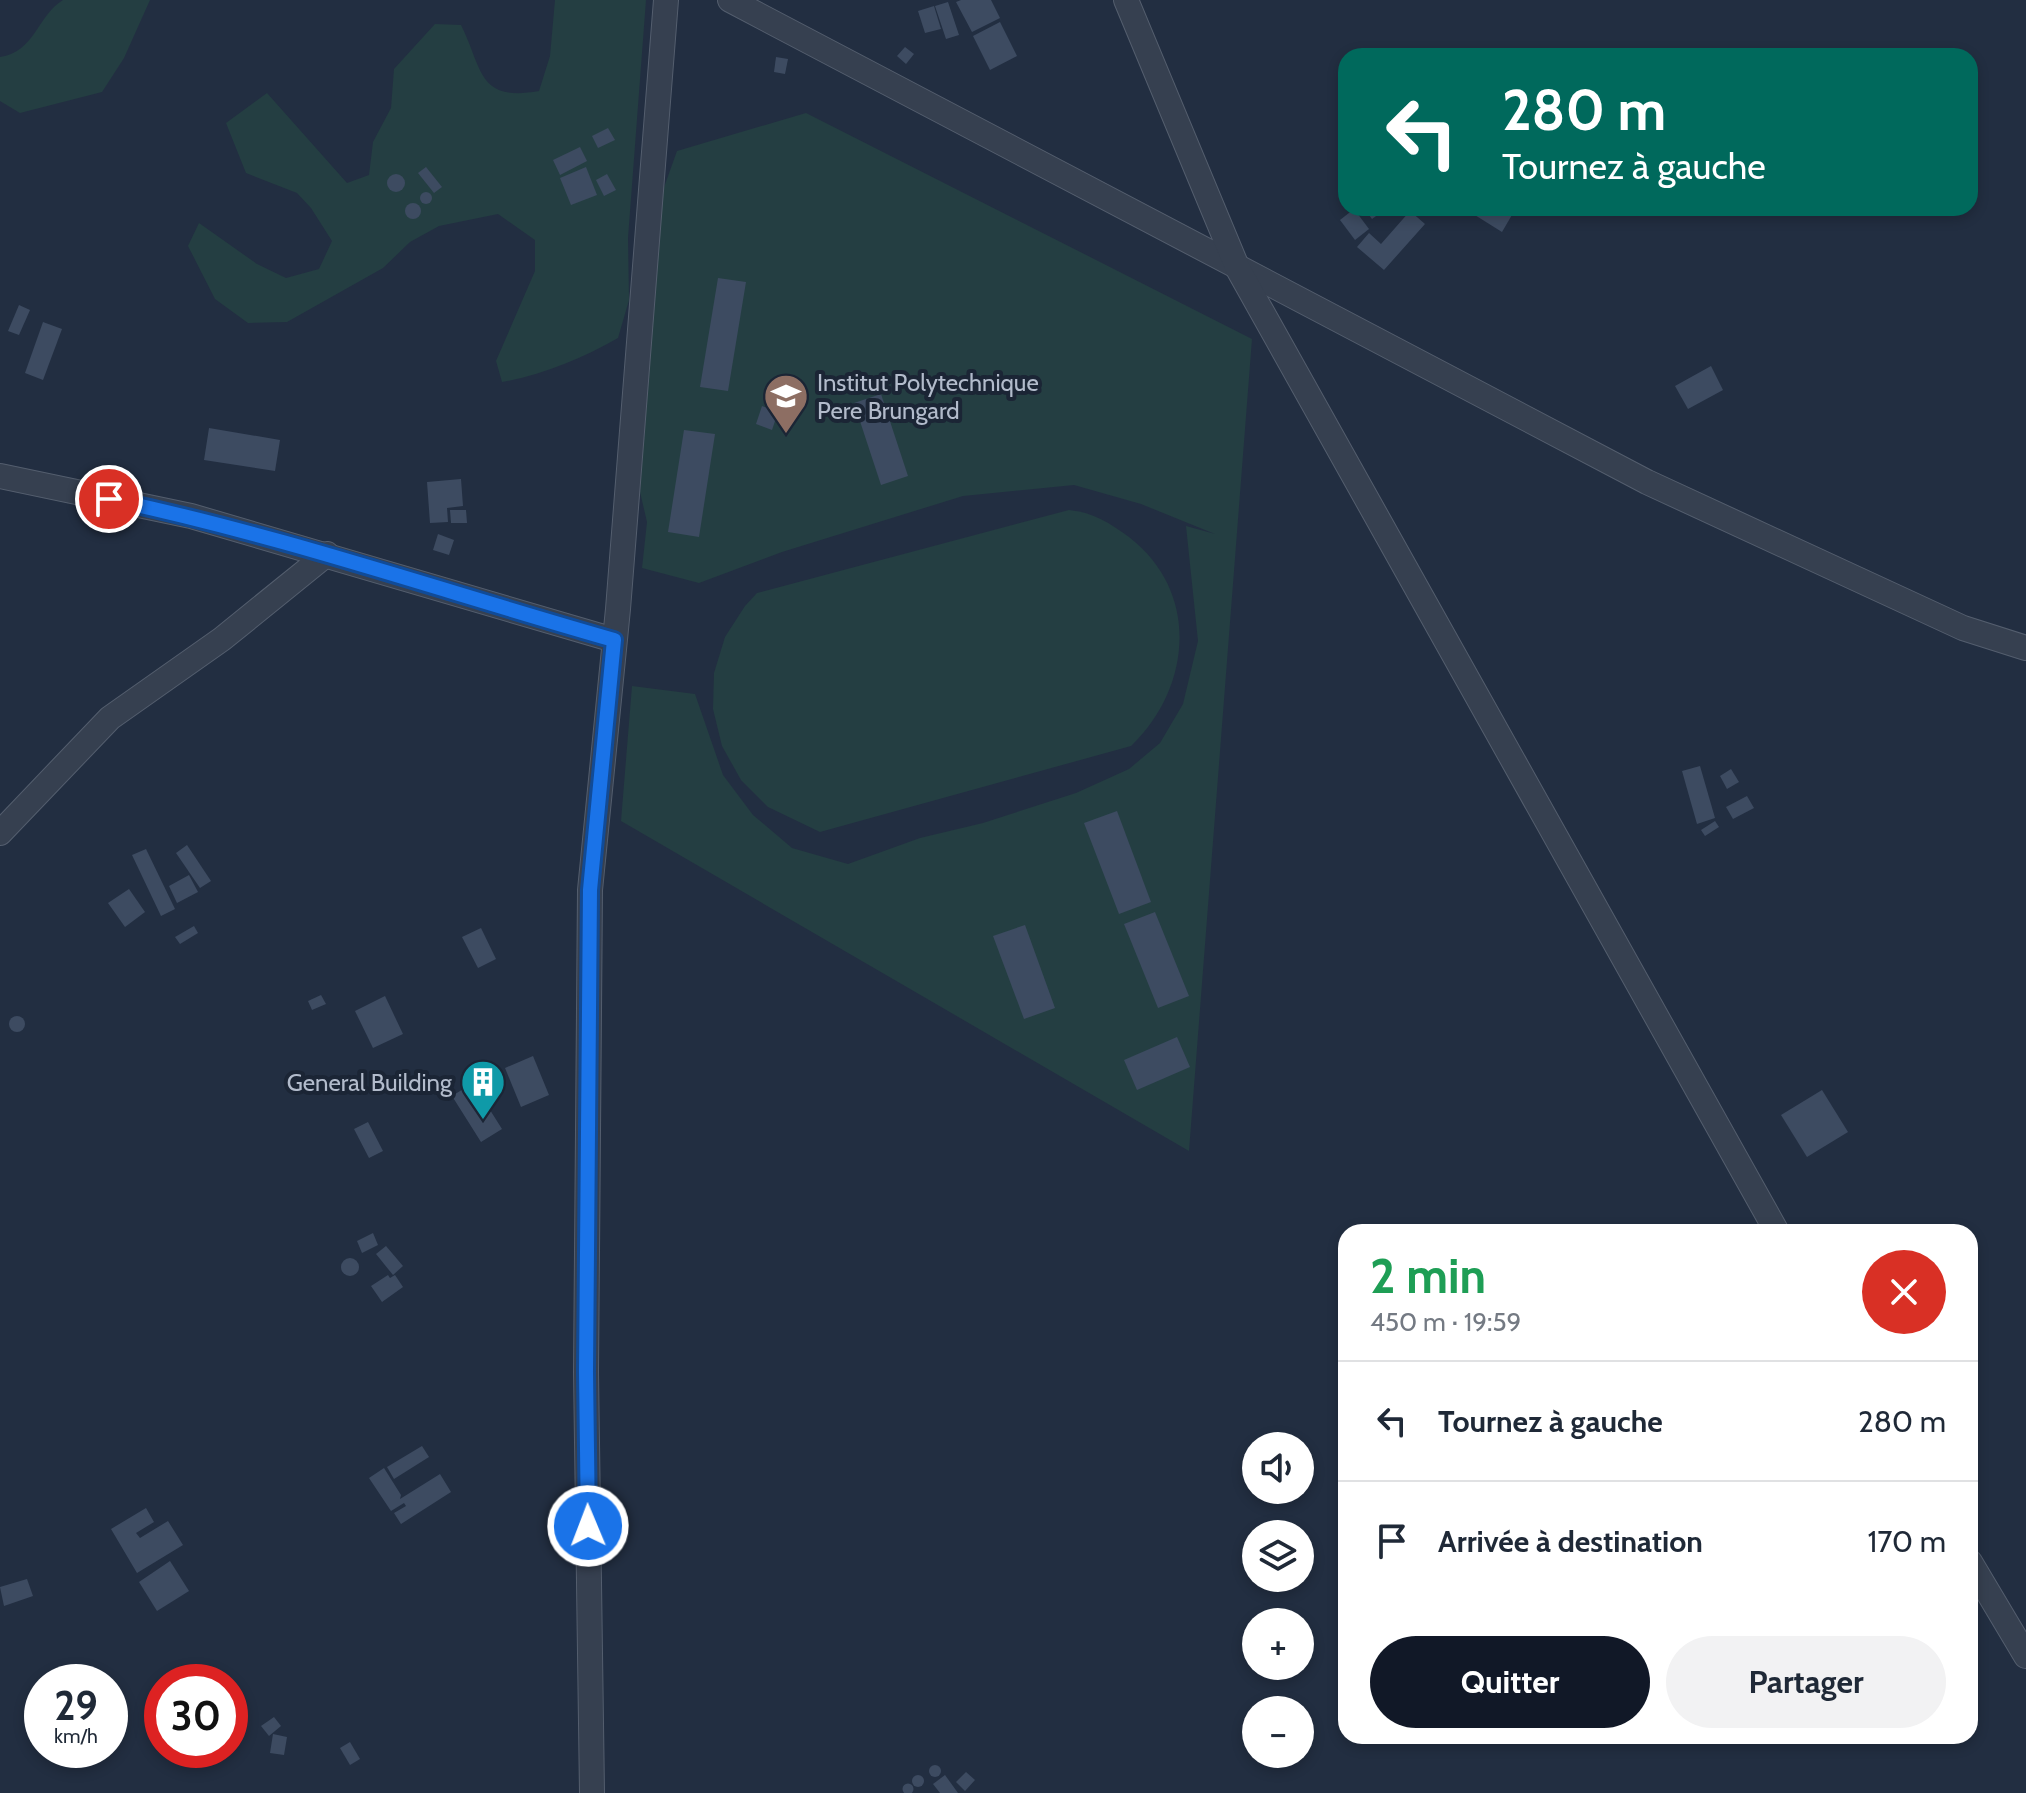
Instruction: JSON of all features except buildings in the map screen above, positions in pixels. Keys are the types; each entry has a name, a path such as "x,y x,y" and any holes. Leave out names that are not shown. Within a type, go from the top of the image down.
{"street":[{"path":"592,1793 586,1372 590,890 614,640 666,0"},
{"path":"730,0 1647,482 1963,628 2026,648"},
{"path":"1126,0 1238,269 1773,1224"},
{"path":"0,476 191,516 614,640"},
{"path":"0,833 110,718 222,639 327,554"},
{"path":"1978,1575 2026,1656"}],"green space":[{"path":"63,0 150,0 124,58 102,92 20,113 0,101 0,57 21,48"},
{"path":"555,0 646,0 628,238 629,300 618,338 562,365 502,382 496,361 535,271 535,240 498,214 439,226 410,242 383,268 287,322 248,323 215,299 188,246 199,223 257,264 286,278 319,269 332,241 311,208 297,193 246,173 226,123 267,93 347,183 369,175 373,142 391,108 394,69 435,24 461,25 479,68 493,87 504,92 539,91 550,56"},
{"path":"806,113 1252,339 1189,1151 621,821 632,686 695,694 723,775 753,815 792,848 848,864 920,838 983,823 1076,793 1129,769 1160,743 1183,704 1198,641 1186,526 1215,534 1141,504 1074,485 963,496 782,552 699,583 642,568 647,522 640,492 662,193 677,151"},
{"path":"1069,510 1100,519 1129,537 1152,559 1168,585 1177,612 1180,640 1176,668 1166,696 1151,722 1131,746 820,832 768,807 741,780 722,746 713,709 714,673 725,637 757,593"}],"place":[{"name":"Institut Polytechnique Pere Brungard","path":"786,435"},
{"name":"General Building","path":"483,1121"}],"route":[{"path":"109,499 191,516 614,640 590,890 586,1372 588,1526"}]}
